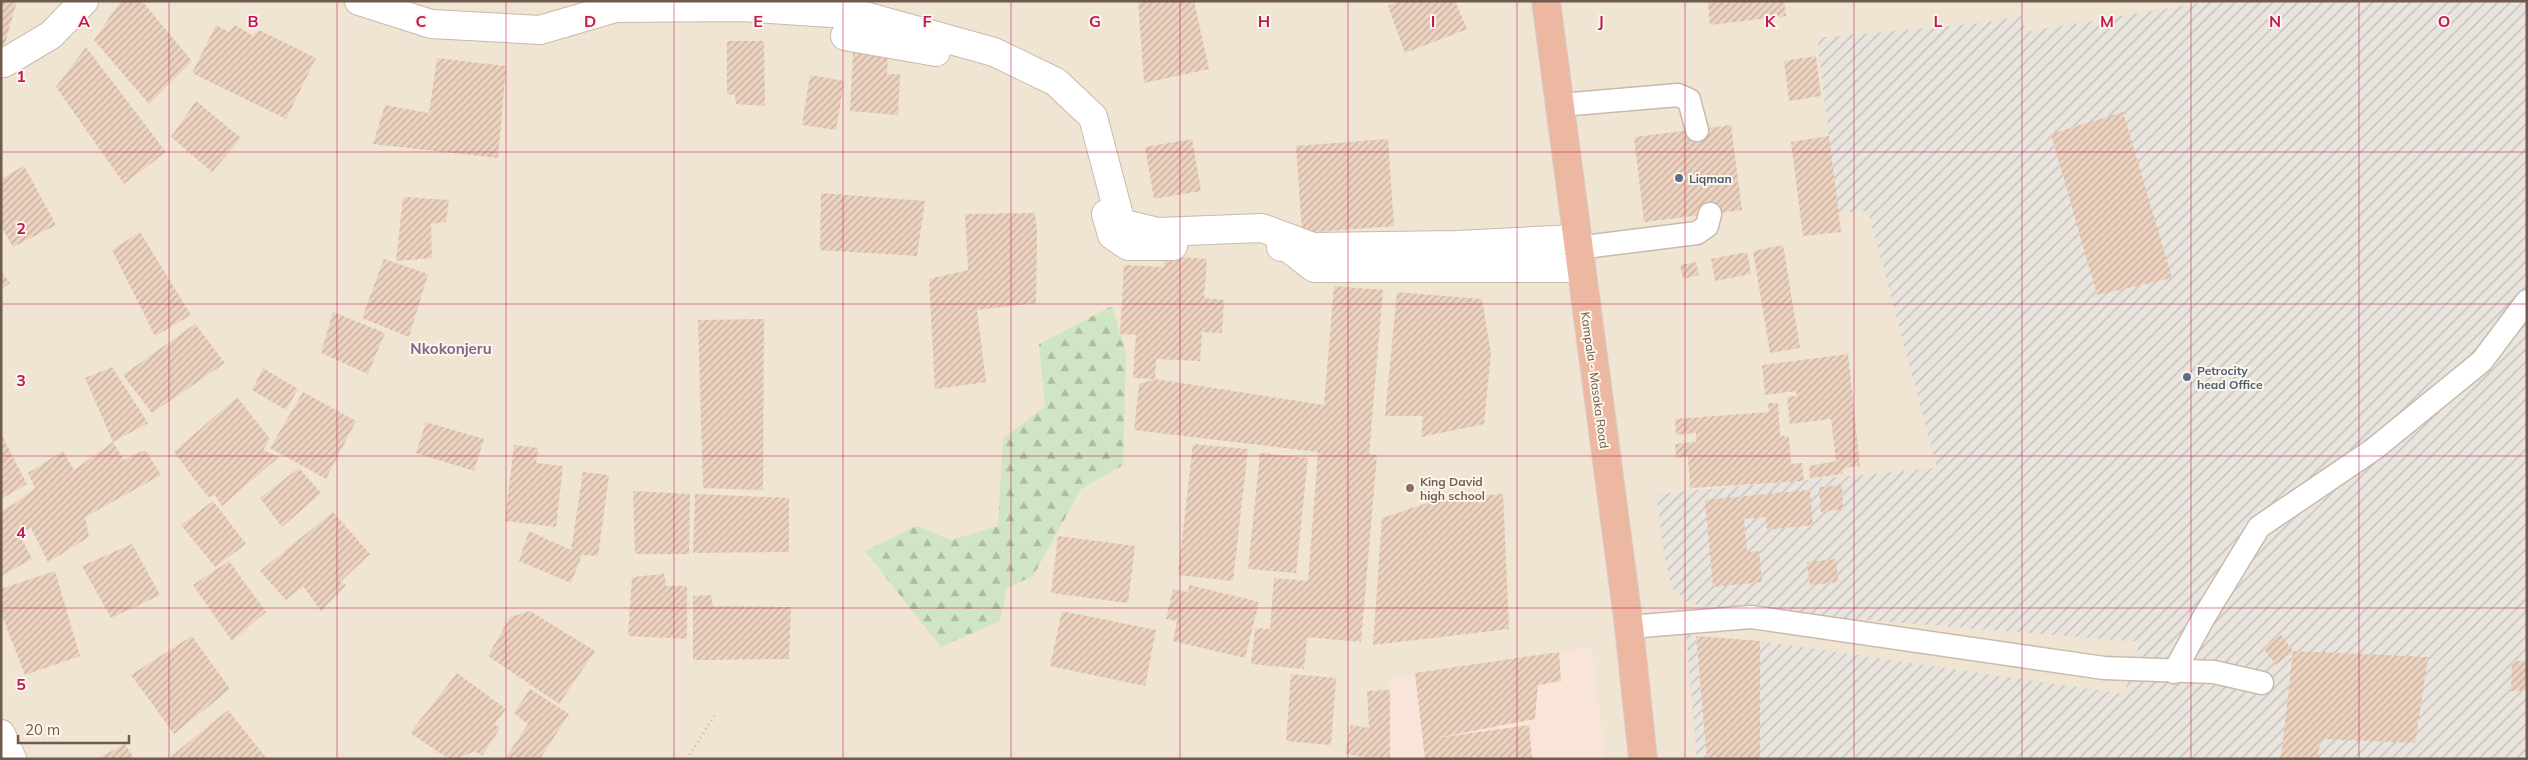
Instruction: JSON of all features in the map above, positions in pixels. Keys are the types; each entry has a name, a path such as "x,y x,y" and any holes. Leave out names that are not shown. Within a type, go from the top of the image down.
{"highway":[{"name":"Kampala - Masaka Road","path":"1546,1 1629,626 1643,759"}],"street":[{"path":"1,62 50,35 84,1"},
{"path":"359,1 431,24 540,30 615,8 740,7 861,15 994,52 1056,82 1094,117 1121,222 1158,232 1262,228 1313,247 1457,245 1578,252"},
{"path":"845,36 975,58 1063,110 1082,125 1112,235 1128,246 1287,247 1314,268 1578,252"},
{"path":"1,734 12,759"}],"lane":[{"path":"1561,105 1678,95 1689,100 1697,130"},
{"path":"1578,252 1697,233 1707,226 1710,214"},
{"path":"2174,672 2204,617 2259,527 2374,449 2482,361 2527,301"},
{"path":"1629,626 1751,617 2104,668 2214,672 2262,683"}],"path":[{"path":"687,759 715,715"}],"shaded area":[{"path":"1,1 2527,1 2527,759 1,759"},
{"path":"2211,1 2527,1 2527,759 1760,759 1760,641 2124,694 2140,642 1704,607 1686,601 1672,588 1665,560 1656,494 1937,468 1868,211 1838,213 1817,38 1982,23 2021,16 2026,32"},
{"path":"1686,633 1696,636 1707,759 1697,759"},
{"path":"1591,647 1606,759 1390,759 1389,679"}],"green space":[{"path":"1112,306 1126,353 1123,465 1081,489 1033,576 1007,588 1000,621 941,647 865,551 916,526 951,540 998,526 1003,439 1045,406 1039,344"}],"building":[{"path":"1,1 17,1 4,47 1,46"},
{"path":"121,1 142,1 192,61 149,104 94,40"},
{"path":"1138,1 1194,1 1209,69 1144,83"},
{"path":"1399,1 1455,1 1467,29 1405,53 1388,6"},
{"path":"1708,1 1784,1 1786,16 1710,25"},
{"path":"216,25 229,32 235,25 253,36 259,30 316,58 286,119 192,73"},
{"path":"727,41 764,41 765,106 736,104 735,95 727,94"},
{"path":"86,47 166,152 124,184 56,87"},
{"path":"853,53 888,55 887,74 900,74 898,115 850,111"},
{"path":"1816,56 1821,96 1789,101 1784,61"},
{"path":"437,58 506,66 498,158 373,144 385,105 429,113"},
{"path":"810,75 844,81 836,130 802,125"},
{"path":"196,101 241,138 212,172 171,137"},
{"path":"2123,112 2172,278 2097,295 2051,134"},
{"path":"1731,125 1742,210 1644,222 1634,137"},
{"path":"1829,136 1841,232 1803,236 1791,142"},
{"path":"1192,139 1201,191 1154,199 1145,147"},
{"path":"1388,139 1394,226 1302,233 1296,146"},
{"path":"24,166 56,225 13,247 1,226 1,179"},
{"path":"821,193 925,201 917,256 820,250"},
{"path":"403,197 449,200 446,222 431,224 432,258 396,261"},
{"path":"1035,213 1037,232 1036,303 977,310 986,382 935,389 929,279 968,270 965,214"},
{"path":"140,232 191,315 155,336 112,250"},
{"path":"1783,245 1800,348 1770,353 1753,251"},
{"path":"1747,252 1751,274 1715,281 1711,259"},
{"path":"1164,256 1207,259 1204,298 1224,300 1222,333 1202,332 1200,361 1156,359 1155,379 1133,378 1136,335 1120,334 1124,265 1164,267"},
{"path":"384,259 428,274 409,337 362,318"},
{"path":"1696,262 1699,275 1683,279 1680,265"},
{"path":"1,272 10,283 1,289"},
{"path":"1334,286 1383,290 1369,454 1377,455 1361,642 1307,637 1304,669 1251,664 1255,628 1270,629 1274,578 1308,581 1318,452 1134,430 1139,384 1155,379 1324,405"},
{"path":"1397,292 1482,299 1491,353 1484,424 1421,437 1423,416 1385,416"},
{"path":"333,312 385,333 368,374 321,353"},
{"path":"764,319 763,490 703,488 698,320"},
{"path":"195,324 225,363 152,413 123,375"},
{"path":"1848,354 1860,466 1843,468 1843,474 1810,478 1809,466 1836,461 1831,419 1790,424 1787,397 1797,396 1796,391 1765,395 1762,365"},
{"path":"112,367 148,423 113,442 85,378"},
{"path":"263,368 298,389 286,410 252,390"},
{"path":"303,392 356,421 326,479 270,448"},
{"path":"237,397 270,439 263,450 279,457 222,506 215,495 208,497 174,452"},
{"path":"1768,403 1778,403 1780,436 1789,436 1791,464 1802,463 1804,481 1690,488 1688,456 1676,458 1675,444 1696,442 1696,433 1676,435 1675,419 1769,412"},
{"path":"426,422 484,439 474,471 416,453"},
{"path":"1,434 27,484 1,499"},
{"path":"113,442 124,460 145,450 161,475 85,517 89,537 48,562 31,528 19,534 32,559 1,576 1,511 17,502 35,488 28,473 63,451 74,470"},
{"path":"1193,444 1248,449 1233,581 1178,575"},
{"path":"514,445 538,448 536,463 563,466 556,527 505,521"},
{"path":"1260,453 1308,458 1296,573 1248,569"},
{"path":"299,468 321,493 282,527 260,498"},
{"path":"583,472 609,475 598,556 582,555 571,583 519,561 529,531 571,550"},
{"path":"1842,485 1843,509 1821,512 1819,487"},
{"path":"1810,490 1813,525 1767,530 1766,517 1744,519 1747,552 1759,551 1762,582 1713,587 1705,500"},
{"path":"633,491 690,494 689,554 635,554"},
{"path":"695,494 789,498 789,552 693,553"},
{"path":"1503,494 1509,629 1373,645 1382,518 1443,498"},
{"path":"213,501 246,544 215,567 181,525"},
{"path":"333,512 370,554 340,582 346,585 321,611 303,586 286,600 260,571"},
{"path":"1058,536 1135,546 1128,603 1051,593"},
{"path":"132,544 160,595 111,618 82,566"},
{"path":"1836,559 1838,582 1810,585 1807,562"},
{"path":"229,561 266,612 232,641 193,585"},
{"path":"55,571 80,656 25,675 1,613 1,589"},
{"path":"664,574 666,586 687,586 687,639 628,636 632,577"},
{"path":"1189,585 1259,602 1245,658 1173,641 1177,621 1166,619 1173,589 1188,592"},
{"path":"711,595 713,606 791,607 789,659 693,660 693,596"},
{"path":"530,611 595,651 559,704 488,656 510,617"},
{"path":"1062,611 1156,630 1145,686 1050,666"},
{"path":"2281,635 2293,651 2276,665 2263,648"},
{"path":"192,636 230,689 174,734 131,675"},
{"path":"1696,636 1760,641 1760,759 1707,759"},
{"path":"2293,651 2428,657 2415,743 2321,739 2317,759 2281,759"},
{"path":"1559,652 1561,681 1538,685 1535,719 1436,738 1529,725 1532,759 1425,759 1415,673"},
{"path":"2512,661 2527,661 2527,690 2511,691"},
{"path":"457,673 506,709 494,724 500,728 482,756 475,751 456,759 449,759 410,733"},
{"path":"1291,674 1336,678 1331,745 1286,741"},
{"path":"530,689 569,714 540,759 505,759 528,724 514,713"},
{"path":"1390,690 1390,759 1369,759 1345,753 1351,725 1369,728 1367,691"},
{"path":"228,710 267,759 168,759"},
{"path":"125,744 134,759 97,759"}],"place":[{"name":"Liqman","path":"1679,178"},
{"name":"Petrocity head Office","path":"2187,377"},
{"name":"King David high school","path":"1410,488"}],"district":[{"name":"Nkokonjeru","path":"451,348"}]}
